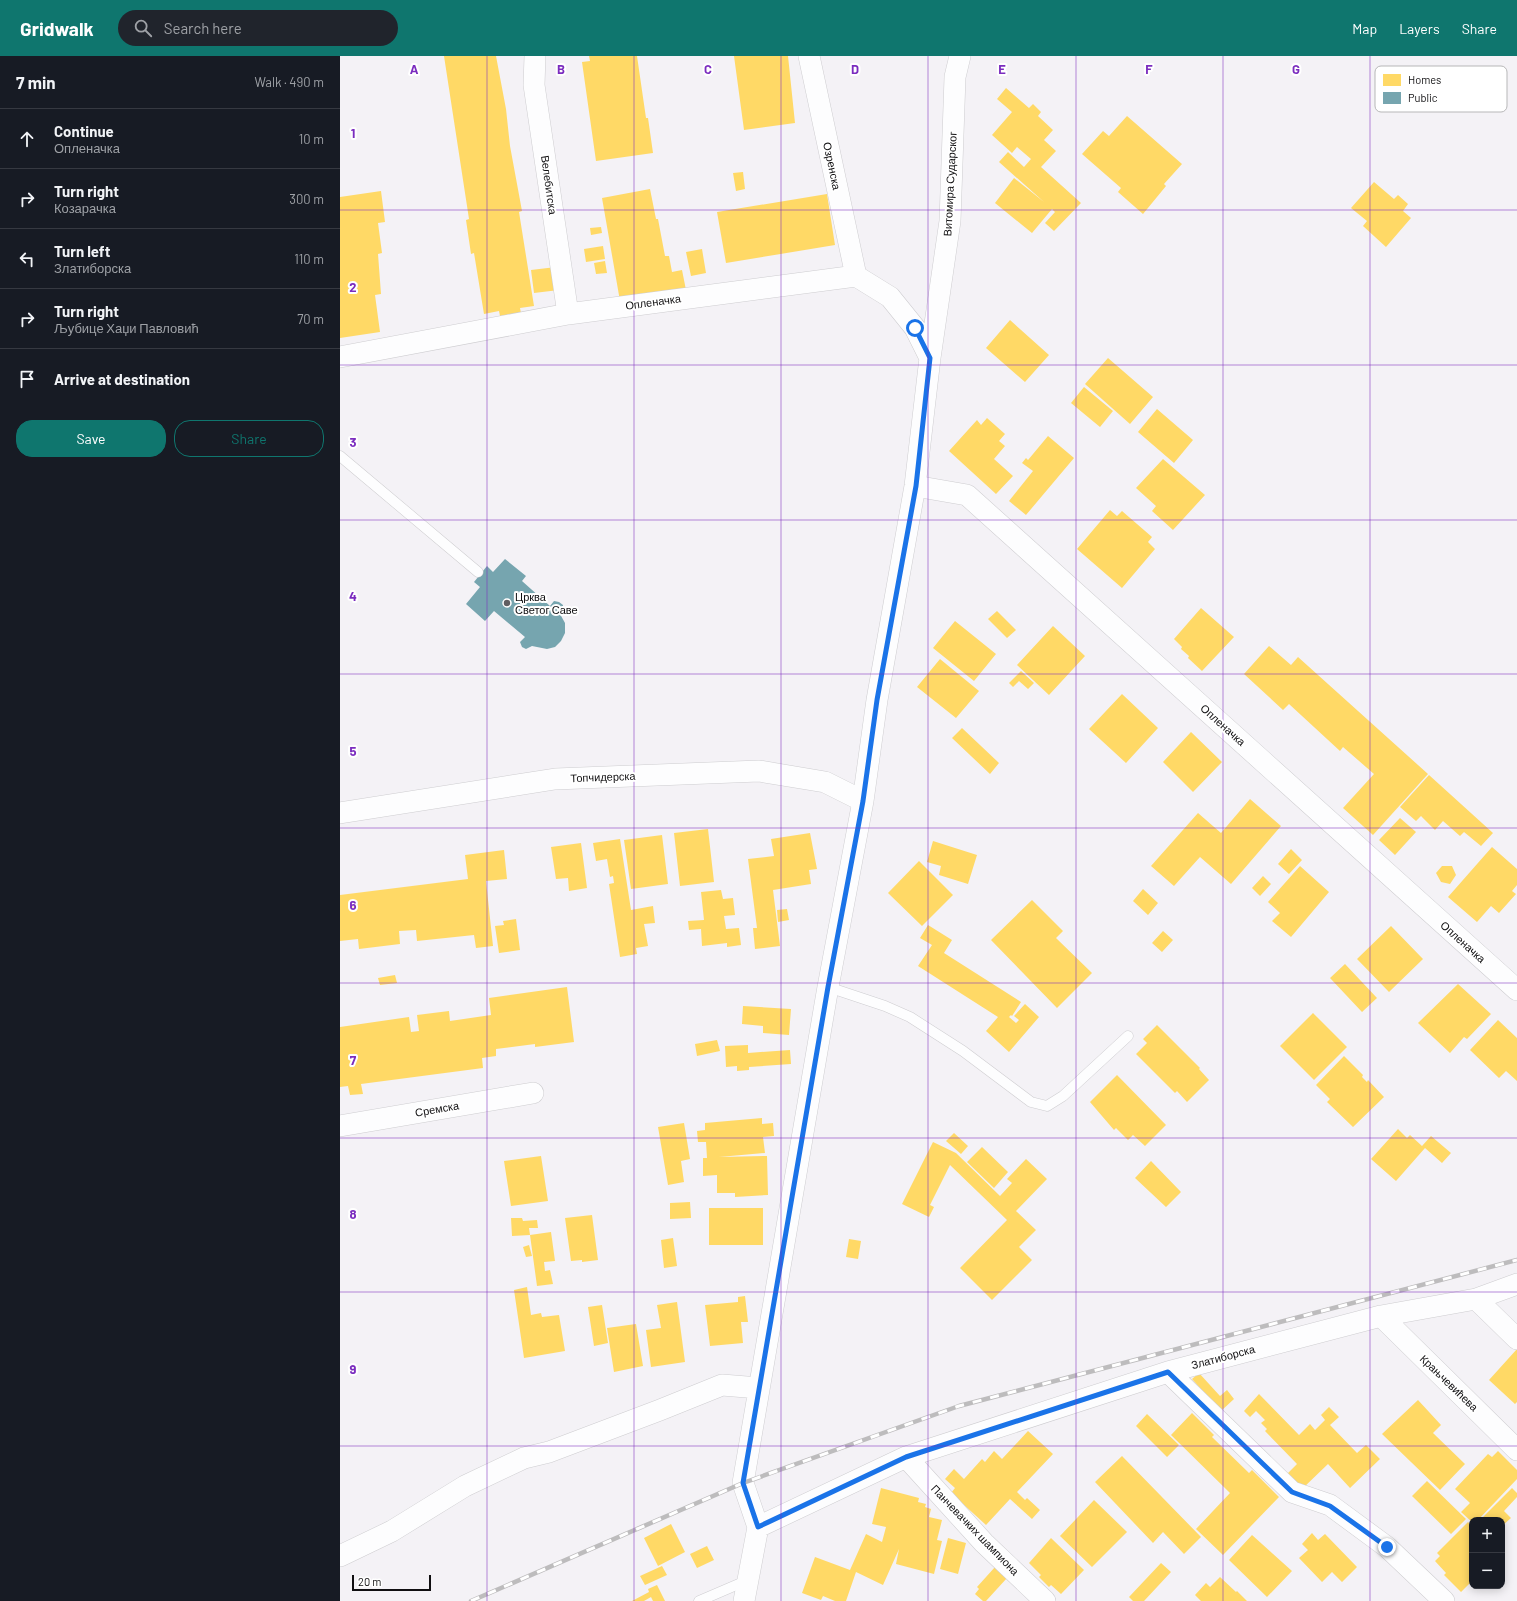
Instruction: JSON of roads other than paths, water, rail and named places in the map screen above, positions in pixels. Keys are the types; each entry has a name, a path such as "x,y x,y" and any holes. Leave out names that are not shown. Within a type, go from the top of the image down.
{"street":[{"name":"Велебитска","path":"535,56 534,85 568,314"},
{"name":"Озренска","path":"809,56 856,276"},
{"name":"Витомира Сударског","path":"758,1527 743,1483 828,987 863,801 877,700 916,486 930,358 950,221 955,77 960,56"},
{"name":"Опленачка","path":"340,357 568,314 856,276"},
{"path":"856,276 890,296 915,328 930,358"},
{"name":"Опленачка","path":"916,486 967,495 1517,990"},
{"name":"Топчидерска","path":"340,813 555,779 759,771 825,782 863,801"},
{"name":"Сремска","path":"340,1126 533,1093"},
{"name":"Златиборска","path":"758,1527 906,1457 1168,1372 1381,1316 1476,1299 1517,1284"},
{"path":"1476,1299 1517,1339"},
{"name":"Крањчевићева","path":"1381,1316 1517,1450"},
{"path":"1168,1372 1292,1492 1330,1506 1387,1547 1444,1601"},
{"path":"340,1556 392,1531 465,1486 524,1458 549,1452 722,1385 759,1388"},
{"name":"Панчевачких шампиона","path":"906,1457 984,1542 1045,1601"},
{"path":"744,1601 758,1527"}],"lane":[{"path":"340,456 478,572"},
{"path":"828,987 885,1006 910,1017 963,1051 1031,1102 1047,1106 1063,1096 1128,1036"},
{"path":"699,1601 748,1580"}],"railway":[{"path":"471,1601 743,1483 959,1406 1517,1260"}],"place":[{"name":"Црква Светог Саве","path":"507,603"}]}
